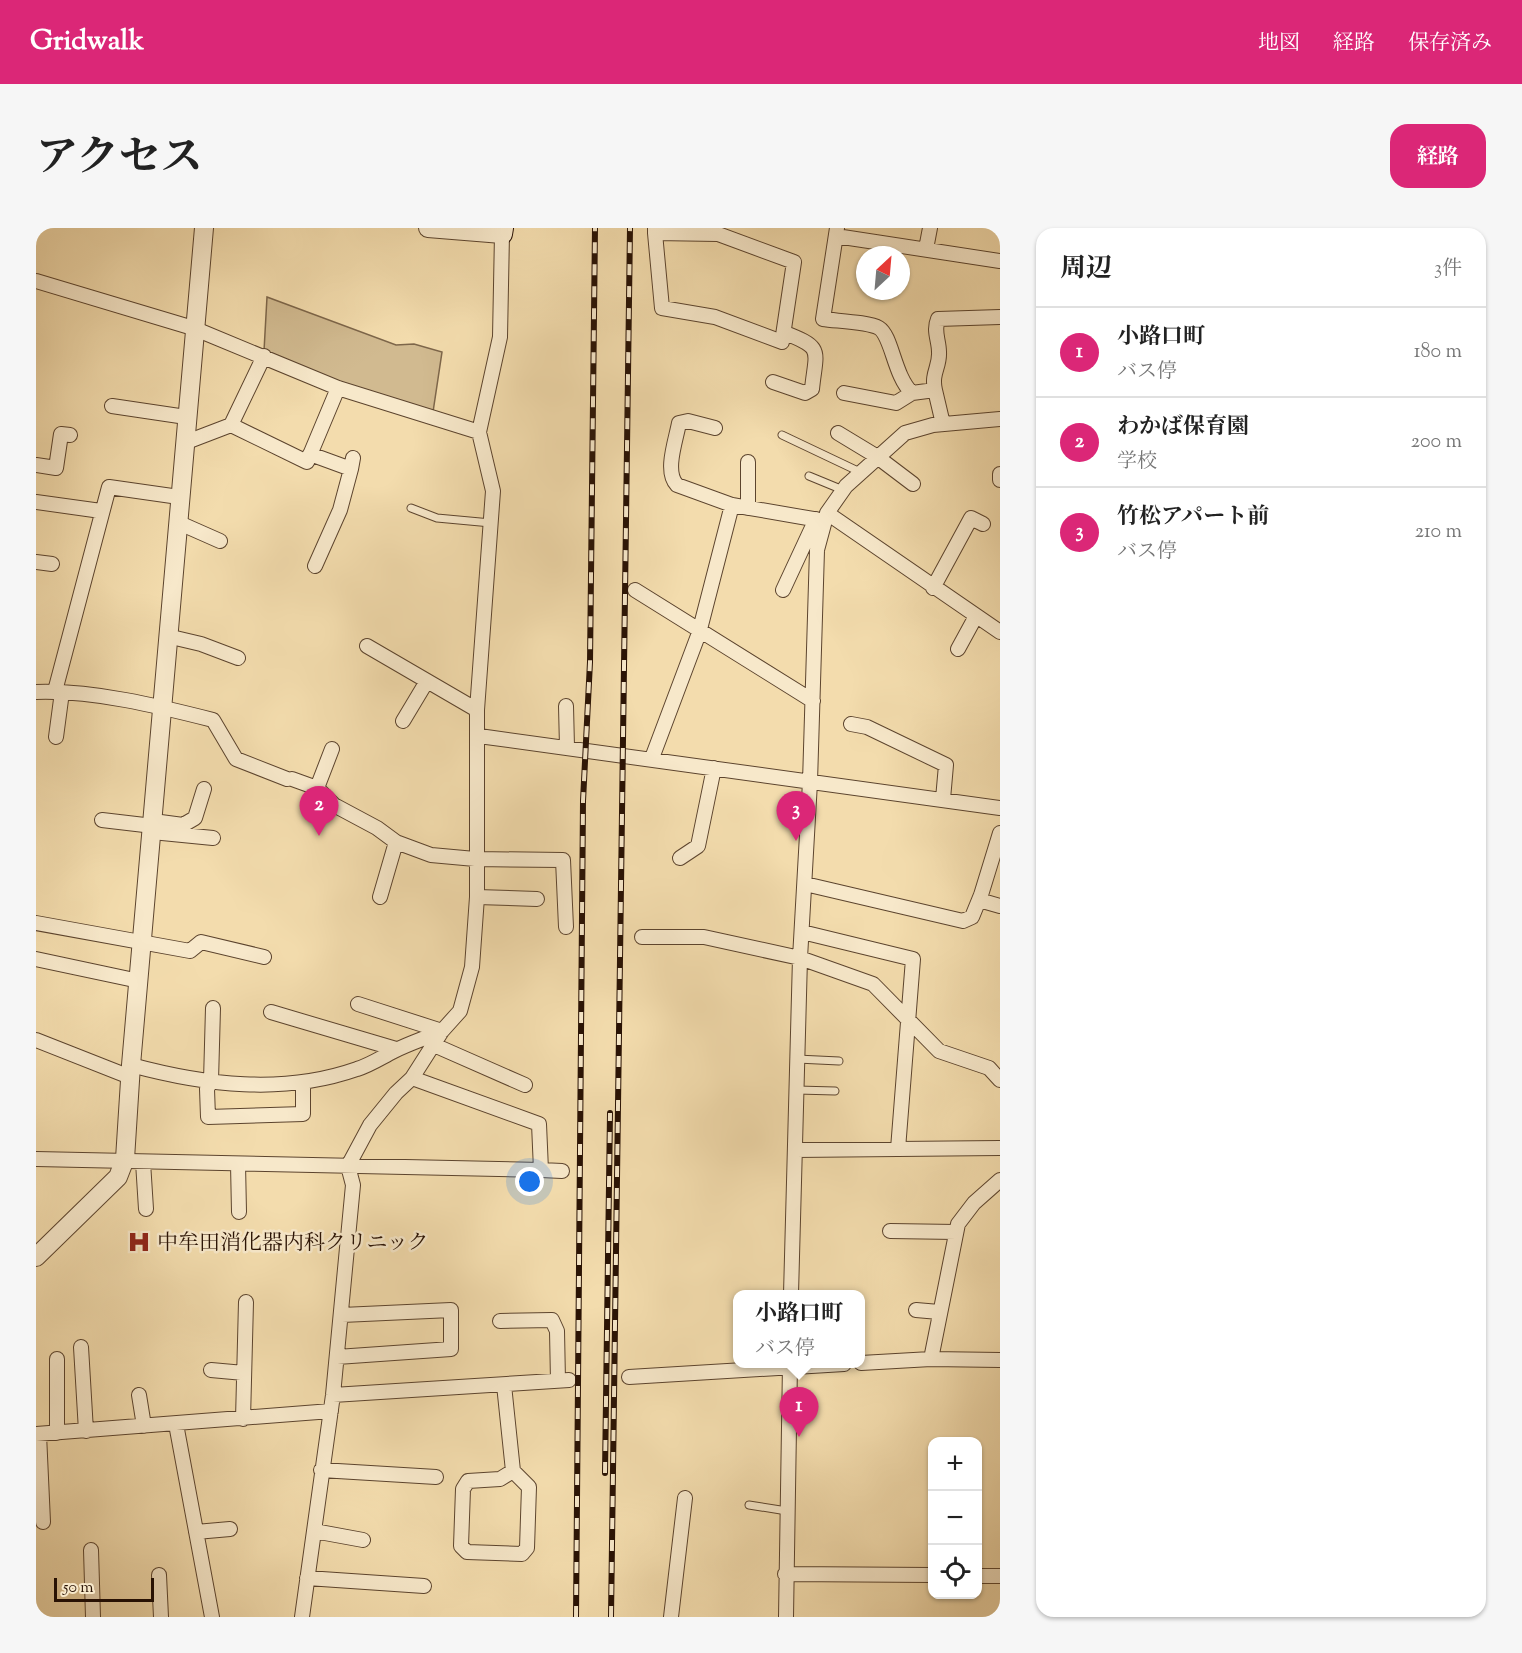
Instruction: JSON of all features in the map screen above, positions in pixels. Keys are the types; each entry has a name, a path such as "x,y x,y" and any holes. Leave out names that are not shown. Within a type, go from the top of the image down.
{"street":[{"path":"146,1209 134,1161 130,1071 204,228"},
{"path":"302,1617 331,1412 342,1315 353,1185 348,1166 370,1125 396,1093 412,1078 442,1031 460,1011 472,967 477,897 479,736 477,710 493,491 479,432 500,337 502,231 428,228"},
{"path":"926,249 930,228"},
{"path":"655,231 719,231 794,262 782,342 715,317 662,308 655,231"},
{"path":"912,393 898,374 885,334 878,327 823,319 836,232 1000,261"},
{"path":"36,282 194,328 338,388 479,432"},
{"path":"943,424 932,378 940,354 935,327 938,319 1000,317"},
{"path":"773,382 805,393 812,389 816,351 811,343 785,333"},
{"path":"184,443 231,425 264,356"},
{"path":"231,425 307,462 338,388"},
{"path":"844,393 896,403 912,393 935,390"},
{"path":"112,406 186,417"},
{"path":"783,590 822,518 843,490 876,456 905,433 943,424 1000,419"},
{"path":"715,428 688,421 679,423 671,470 672,480 678,485 732,505 822,518 1000,632"},
{"path":"36,465 56,468 61,434"},
{"path":"838,434 876,456 913,484"},
{"path":"310,454 352,464 340,510 315,566"},
{"path":"748,462 748,508"},
{"path":"1000,474 1000,480"},
{"path":"56,737 58,692 109,487 179,497"},
{"path":"36,502 101,512"},
{"path":"652,758 700,631 732,505"},
{"path":"791,1290 800,958 810,782 817,550 822,518"},
{"path":"933,588 970,518 983,524"},
{"path":"177,522 220,541"},
{"path":"36,562 52,564"},
{"path":"635,590 813,701"},
{"path":"958,649 976,616"},
{"path":"167,636 201,644 238,658"},
{"path":"367,646 477,710"},
{"path":"403,721 427,681"},
{"path":"36,692 58,692 161,706 213,720 236,759 317,788 334,805 377,828 396,842 431,855 476,859 563,860 566,927"},
{"path":"566,706 567,747"},
{"path":"851,724 867,727 946,765 942,799"},
{"path":"479,736 652,758 1000,808"},
{"path":"317,788 332,749"},
{"path":"680,858 698,846 714,768"},
{"path":"153,826 183,825 195,818 204,789"},
{"path":"102,820 153,826 213,838"},
{"path":"805,884 963,921 972,917 1000,833"},
{"path":"380,897 396,842"},
{"path":"477,897 537,899"},
{"path":"979,900 1000,906"},
{"path":"36,923 190,951 201,942 264,957"},
{"path":"802,932 913,959 898,1149"},
{"path":"642,937 704,937 800,958 873,984 939,1051 988,1068 1000,1080"},
{"path":"36,959 139,981"},
{"path":"358,1004 442,1031"},
{"path":"213,1008 211,1081 207,1089 208,1117 303,1113 303,1083"},
{"path":"271,1012 396,1049"},
{"path":"36,1040 130,1071 256,1086 303,1083 360,1068 396,1049 442,1031"},
{"path":"434,1045 525,1085"},
{"path":"412,1078 539,1124 541,1170"},
{"path":"795,1150 1000,1148"},
{"path":"36,1159 562,1171"},
{"path":"36,1257 134,1161"},
{"path":"238,1164 239,1212"},
{"path":"931,1359 958,1224 974,1203 1000,1180"},
{"path":"890,1231 956,1232"},
{"path":"243,1419 246,1302"},
{"path":"337,1357 451,1349 451,1310 342,1315"},
{"path":"916,1310 939,1312"},
{"path":"333,1395 563,1381 557,1331 552,1320 500,1321"},
{"path":"81,1347 86,1431"},
{"path":"57,1359 57,1433"},
{"path":"865,1363 931,1359 1000,1360"},
{"path":"629,1377 750,1368"},
{"path":"786,1617 790,1368"},
{"path":"211,1370 244,1373"},
{"path":"504,1385 513,1471 529,1486 527,1548 522,1554 467,1552 461,1546 463,1489 468,1481 500,1479 513,1471"},
{"path":"139,1395 144,1426"},
{"path":"43,1522 37,1434 331,1412"},
{"path":"176,1424 212,1617"},
{"path":"321,1470 436,1477"},
{"path":"671,1617 685,1498"},
{"path":"196,1532 230,1529"},
{"path":"314,1531 363,1540"},
{"path":"91,1550 93,1617"},
{"path":"785,1574 928,1575"},
{"path":"159,1575 161,1617"},
{"path":"982,1576 1000,1576"},
{"path":"307,1578 424,1586"}],"lane":[{"path":"782,435 860,472"},
{"path":"809,476 843,490"},
{"path":"411,508 437,518 491,523"},
{"path":"797,1059 839,1061"},
{"path":"797,1090 835,1091"},
{"path":"749,1505 787,1511"}],"shaded area":[{"path":"267,297 396,345 414,344 442,352 433,412 340,383 264,351"}],"railway":[{"path":"576,1617 583,801 590,662 595,228"},
{"path":"611,1617 630,228"},
{"path":"605,1473 610,1113"}],"place":[{"name":"わかば保育園","path":"319,836"},
{"name":"竹松アパート前","path":"796,841"},
{"name":"中牟田消化器内科クリニック","path":"139,1242"},
{"name":"小路口町","path":"799,1437"}]}
